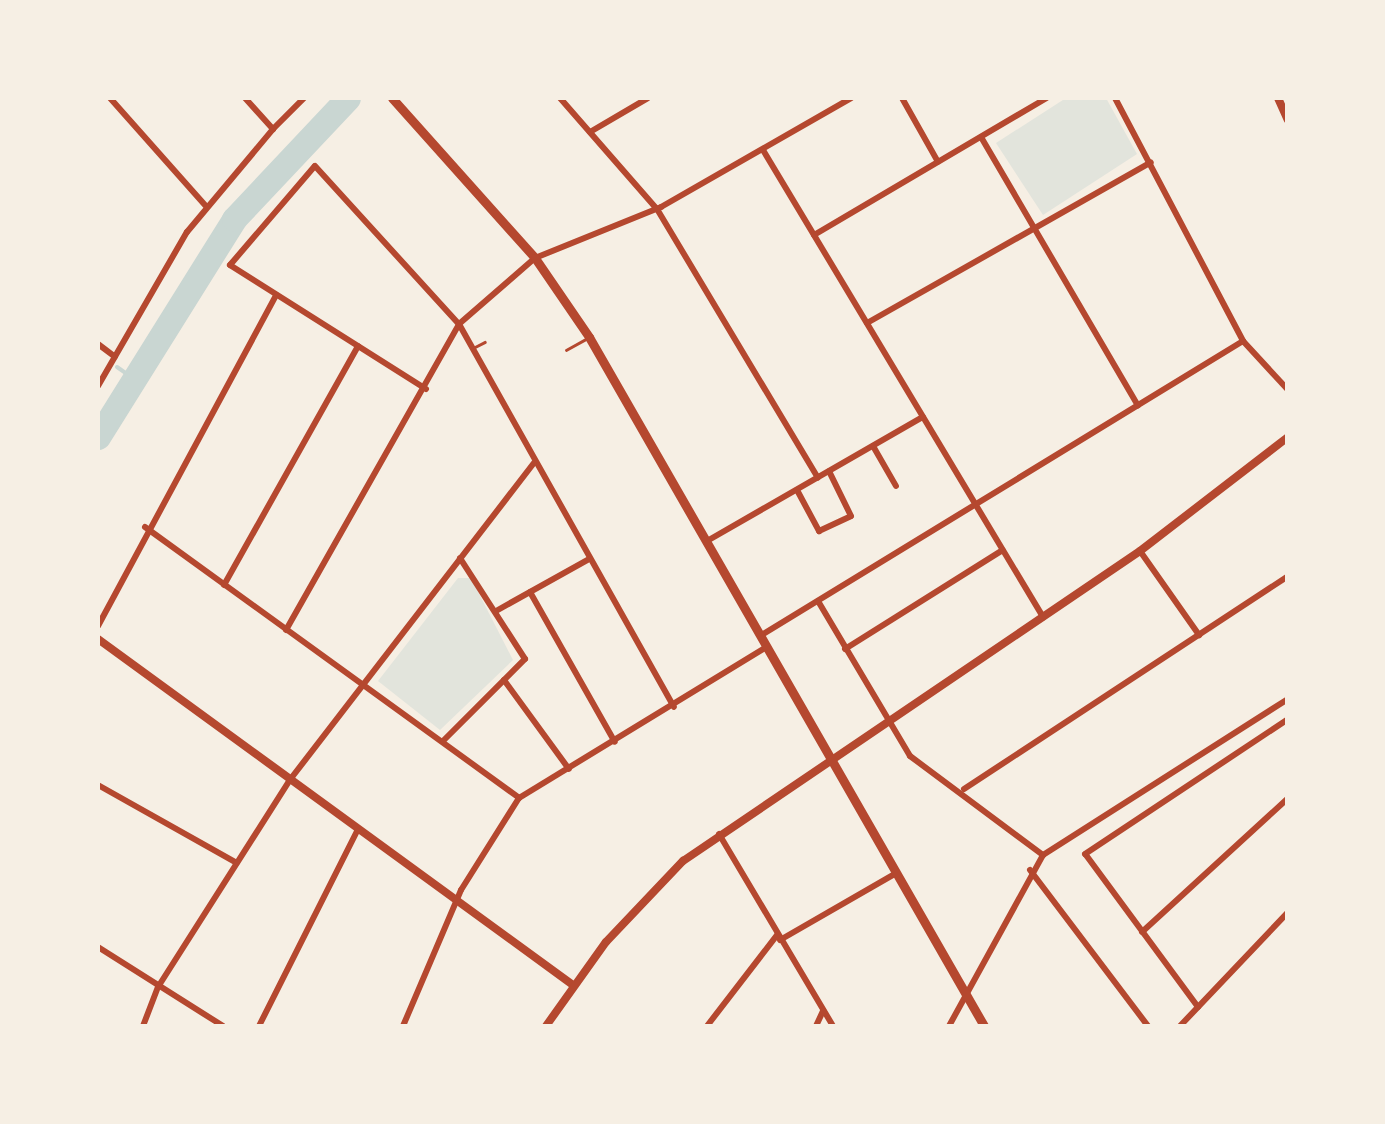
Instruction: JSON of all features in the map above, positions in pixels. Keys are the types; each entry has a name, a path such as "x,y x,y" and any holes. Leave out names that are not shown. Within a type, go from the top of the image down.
{"main road":[{"path":"392,98 535,258 589,337 984,1026"}],"street":[{"path":"110,98 206,205"},
{"path":"245,98 273,129"},
{"path":"98,386 206,205 304,98"},
{"path":"560,98 657,209 818,478"},
{"path":"590,132 648,98"},
{"path":"286,630 426,389 459,324 535,258 657,209 851,98"},
{"path":"902,98 938,162"},
{"path":"814,235 1047,98"},
{"path":"1115,98 1244,341 1288,390"},
{"path":"1278,98 1288,120"},
{"path":"981,137 1138,406"},
{"path":"763,150 1042,617"},
{"path":"867,323 1151,162"},
{"path":"426,389 230,265 315,166 459,324 674,706"},
{"path":"98,626 145,527 276,295"},
{"path":"760,636 1244,341"},
{"path":"98,344 115,357"},
{"path":"224,585 358,346"},
{"path":"707,542 923,417"},
{"path":"546,1026 573,985 641,902 719,834 1140,551 1288,437"},
{"path":"873,446 896,486"},
{"path":"143,1026 158,987 289,782 362,682 534,463"},
{"path":"796,490 819,531 851,516 828,471"},
{"path":"145,527 520,798"},
{"path":"846,648 1002,550"},
{"path":"1140,551 1198,635"},
{"path":"442,742 525,659 460,558"},
{"path":"496,612 589,558"},
{"path":"964,789 1288,576"},
{"path":"530,592 615,742"},
{"path":"818,601 886,725 910,756 964,789 1043,854"},
{"path":"98,640 357,832 573,985"},
{"path":"403,1026 455,902 520,798 766,647"},
{"path":"504,680 568,769"},
{"path":"948,1026 1030,870 1043,854 1288,698"},
{"path":"1198,1007 1085,854 1288,719"},
{"path":"98,785 237,864"},
{"path":"1142,932 1288,798"},
{"path":"258,1026 357,832"},
{"path":"719,834 833,1026"},
{"path":"1030,870 1148,1026"},
{"path":"707,1026 779,937 895,874"},
{"path":"1180,1026 1288,912"},
{"path":"98,948 222,1026"},
{"path":"816,1026 823,1011"}],"lane":[{"path":"566,350 589,337"},
{"path":"472,348 485,342"}],"shaded area":[{"path":"1066,98 1106,98 1137,154 1043,215 996,143"},
{"path":"458,578 471,578 513,660 440,730 378,681"}],"waterway":[{"path":"98,437 234,219 348,98"},
{"path":"117,367 133,378"}]}
